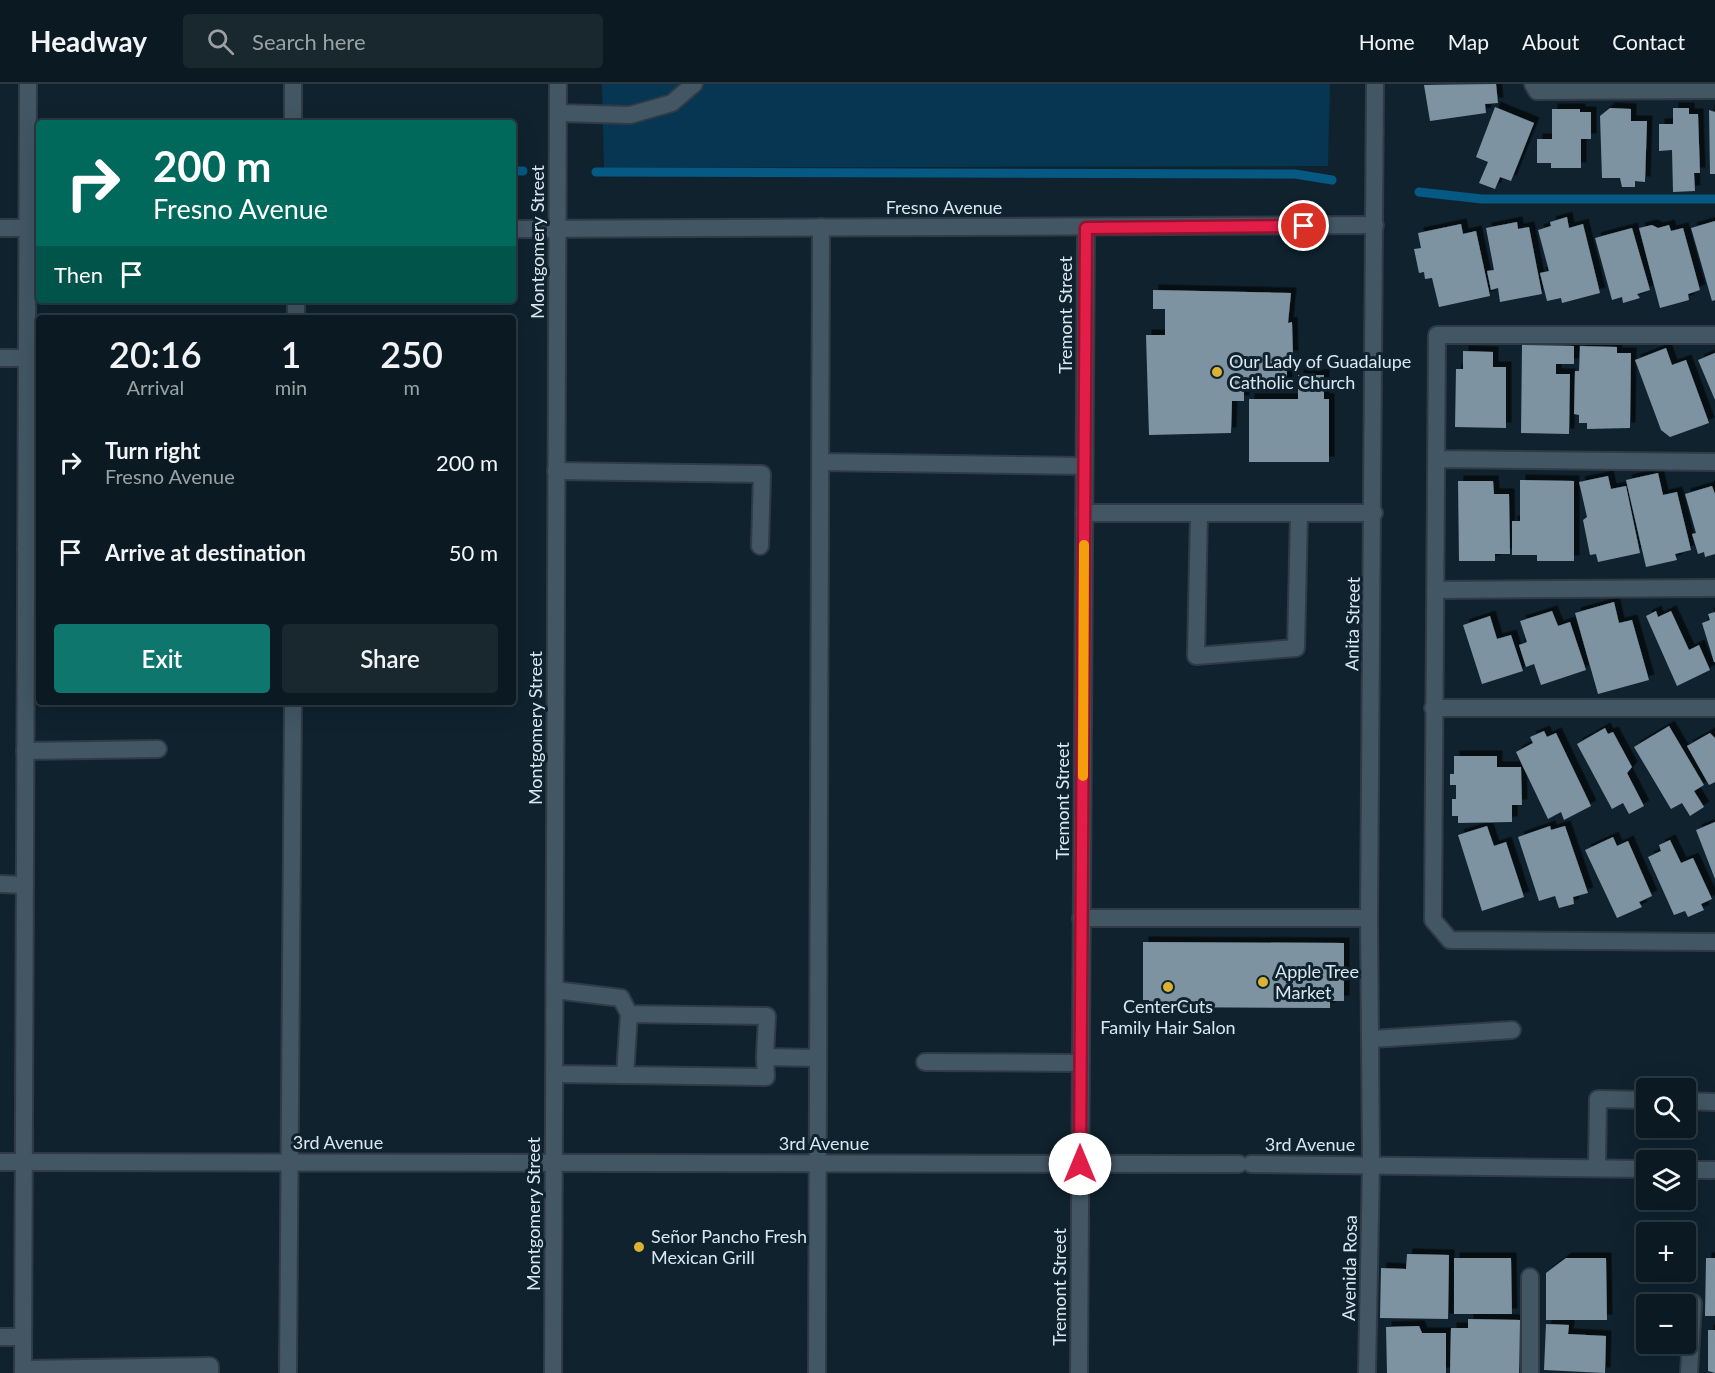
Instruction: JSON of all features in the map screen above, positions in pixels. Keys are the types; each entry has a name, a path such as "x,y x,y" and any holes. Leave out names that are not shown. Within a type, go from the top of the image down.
{"street":[{"path":"28,84 33,228 27,358 33,548 25,751 23,1371 210,1366 210,1373"},
{"path":"293,84 293,120"},
{"name":"Montgomery Street","path":"553,1373 558,84"},
{"path":"558,113 630,115 672,102 694,84"},
{"name":"Anita Street","path":"1371,1164 1372,1039 1369,918 1374,513 1375,84"},
{"path":"1533,84 1537,91 1715,90"},
{"name":"Fresno Avenue","path":"516,229 1375,225"},
{"path":"817,1373 821,227"},
{"path":"0,228 33,228"},
{"name":"Tremont Street","path":"1079,1373 1086,228"},
{"path":"1715,335 1437,335 1433,708 1433,920 1450,940 1715,942"},
{"path":"0,358 27,358"},
{"path":"1437,459 1715,462"},
{"path":"820,462 1084,466"},
{"path":"556,471 762,474 760,546"},
{"path":"1084,513 1374,513"},
{"path":"1199,513 1196,656 1296,648 1299,513"},
{"path":"1435,591 1715,588"},
{"path":"288,1373 293,705"},
{"path":"1433,708 1715,708"},
{"path":"25,751 158,749"},
{"path":"0,884 25,885"},
{"path":"1081,918 1369,918"},
{"path":"555,990 621,998 629,1014 625,1075"},
{"path":"555,1074 766,1077 767,1016 629,1014"},
{"path":"1372,1039 1512,1030"},
{"path":"765,1057 818,1058"},
{"path":"925,1062 1081,1063"},
{"path":"1597,1168 1598,1099 1636,1100"},
{"path":"1696,1101 1715,1102"},
{"name":"3rd Avenue","path":"0,1162 1371,1164 1636,1169"},
{"name":"Avenida Rosa","path":"1367,1373 1371,1164"},
{"path":"1696,1170 1715,1170"},
{"path":"1530,1277 1530,1373"},
{"path":"0,1337 23,1337"},
{"path":"1689,1373 1690,1354"}],"shaded area":[{"path":"602,84 1330,84 1328,166 604,168"}],"building":[{"path":"1496,84 1498,103 1485,104 1486,113 1430,121 1424,85"},
{"path":"1495,107 1534,123 1511,181 1500,177 1495,189 1479,183 1488,162 1476,157"},
{"path":"1610,108 1631,109 1631,121 1647,121 1645,182 1635,181 1635,187 1622,187 1620,178 1602,178 1600,116"},
{"path":"1673,108 1689,108 1689,114 1698,114 1700,173 1694,173 1695,191 1673,192 1672,150 1659,151 1659,124 1673,124"},
{"path":"1552,109 1580,109 1580,112 1591,112 1591,139 1581,139 1581,168 1551,168 1551,163 1537,163 1537,139 1552,139"},
{"path":"1709,110 1715,112 1715,174 1710,174"},
{"path":"1567,217 1569,228 1583,224 1600,293 1562,303 1561,298 1547,301 1540,273 1549,271 1538,230 1551,226 1550,222"},
{"path":"1715,221 1715,300 1712,301 1691,228"},
{"path":"1517,222 1518,229 1529,227 1542,294 1500,302 1498,288 1491,290 1487,271 1494,270 1486,228"},
{"path":"1461,224 1463,234 1476,231 1490,296 1439,307 1432,278 1425,279 1424,272 1419,273 1414,249 1421,248 1418,233"},
{"path":"1652,225 1658,228 1669,225 1671,231 1683,228 1700,290 1688,294 1689,300 1660,308 1639,228"},
{"path":"1632,228 1650,290 1637,294 1640,298 1623,303 1622,297 1612,300 1595,238"},
{"name":"Our Lady of Guadalupe Catholic Church","path":"1153,290 1291,293 1288,323 1292,322 1293,356 1287,356 1287,388 1244,389 1244,401 1232,401 1231,433 1149,435 1146,335 1165,335 1165,309 1153,309"},
{"path":"1522,345 1574,346 1574,364 1556,364 1556,374 1570,374 1569,434 1521,433"},
{"path":"1580,346 1617,347 1617,353 1631,353 1630,428 1587,429 1587,423 1579,423 1579,415 1574,414 1575,371 1579,371"},
{"path":"1666,348 1672,365 1686,360 1709,423 1670,437 1661,430 1635,360"},
{"path":"1463,351 1493,352 1493,367 1506,367 1506,428 1455,427 1456,369 1463,369"},
{"path":"1715,353 1715,400 1698,360"},
{"path":"1298,375 1324,375 1324,399 1329,399 1329,462 1249,462 1249,399 1298,399"},
{"path":"1658,473 1663,495 1677,492 1691,550 1675,554 1677,560 1646,567 1626,480"},
{"path":"1608,476 1611,489 1626,486 1640,553 1598,562 1596,554 1590,555 1583,520 1587,517 1579,482"},
{"path":"1520,480 1574,481 1574,561 1537,561 1537,555 1512,555 1512,521 1520,521"},
{"path":"1458,481 1493,481 1494,494 1509,494 1510,554 1495,554 1495,561 1459,561"},
{"path":"1712,486 1715,494 1715,554 1705,557 1704,552 1698,554 1692,534 1696,533 1685,494"},
{"path":"1614,602 1619,623 1632,620 1649,680 1598,694 1575,613"},
{"path":"1552,611 1558,626 1570,622 1586,670 1541,685 1534,664 1526,667 1519,645 1527,642 1520,621"},
{"path":"1656,611 1658,617 1671,611 1689,650 1699,645 1710,670 1677,686 1646,616"},
{"path":"1715,612 1714,662 1702,623 1710,620 1708,614"},
{"path":"1490,616 1497,639 1511,635 1523,671 1482,684 1463,625"},
{"path":"1669,726 1704,785 1694,791 1704,807 1690,816 1682,803 1671,809 1634,747"},
{"path":"1605,728 1608,734 1613,732 1632,767 1627,773 1644,806 1629,814 1623,803 1612,809 1577,744"},
{"path":"1544,731 1547,737 1556,733 1591,806 1564,820 1561,812 1548,819 1516,752 1533,743 1530,737"},
{"path":"1710,733 1715,738 1715,782 1709,785 1687,746"},
{"path":"1454,756 1497,756 1497,767 1521,767 1522,805 1512,805 1512,822 1458,823 1458,816 1452,816 1452,799 1456,799 1456,785 1450,785 1450,774 1454,774"},
{"path":"1715,822 1715,879 1696,830"},
{"path":"1487,826 1494,846 1506,842 1524,897 1482,911 1458,835"},
{"path":"1550,826 1551,830 1565,826 1588,893 1573,897 1574,904 1559,908 1555,896 1539,901 1518,837"},
{"path":"1613,837 1617,846 1628,841 1652,896 1639,902 1642,907 1617,918 1585,850"},
{"path":"1670,840 1681,863 1693,858 1712,899 1701,904 1704,910 1688,917 1685,911 1674,915 1648,857 1661,851 1659,845"},
{"path":"1143,942 1344,943 1344,1001 1330,1001 1330,1008 1149,1007 1149,1000 1143,1000"},
{"path":"1407,1254 1449,1255 1448,1319 1380,1318 1381,1268 1406,1269"},
{"path":"1454,1258 1511,1258 1512,1314 1454,1314"},
{"path":"1566,1258 1606,1258 1607,1320 1546,1320 1546,1273"},
{"path":"1706,1258 1715,1258 1715,1316 1705,1316"},
{"path":"1468,1319 1520,1320 1519,1373 1450,1373 1451,1328 1468,1328"},
{"path":"1546,1324 1569,1325 1568,1334 1606,1336 1605,1373 1544,1370"},
{"path":"1419,1326 1422,1333 1446,1333 1446,1373 1387,1373 1386,1327"},
{"path":"1708,1330 1715,1330 1715,1373 1708,1371"}],"waterway":[{"path":"516,171 523,171"},
{"path":"596,172 1295,174 1332,180"},
{"path":"1419,192 1482,199 1715,199"}],"slow traffic":[{"path":"1083,776 1084,545"}],"place":[{"name":"Our Lady of Guadalupe Catholic Church","path":"1217,372"},
{"name":"Apple Tree Market","path":"1263,982"},
{"name":"CenterCuts Family Hair Salon","path":"1168,987"},
{"name":"Señor Pancho Fresh Mexican Grill","path":"639,1247"}],"route":[{"path":"1080,1164 1086,228 1304,226"}]}
